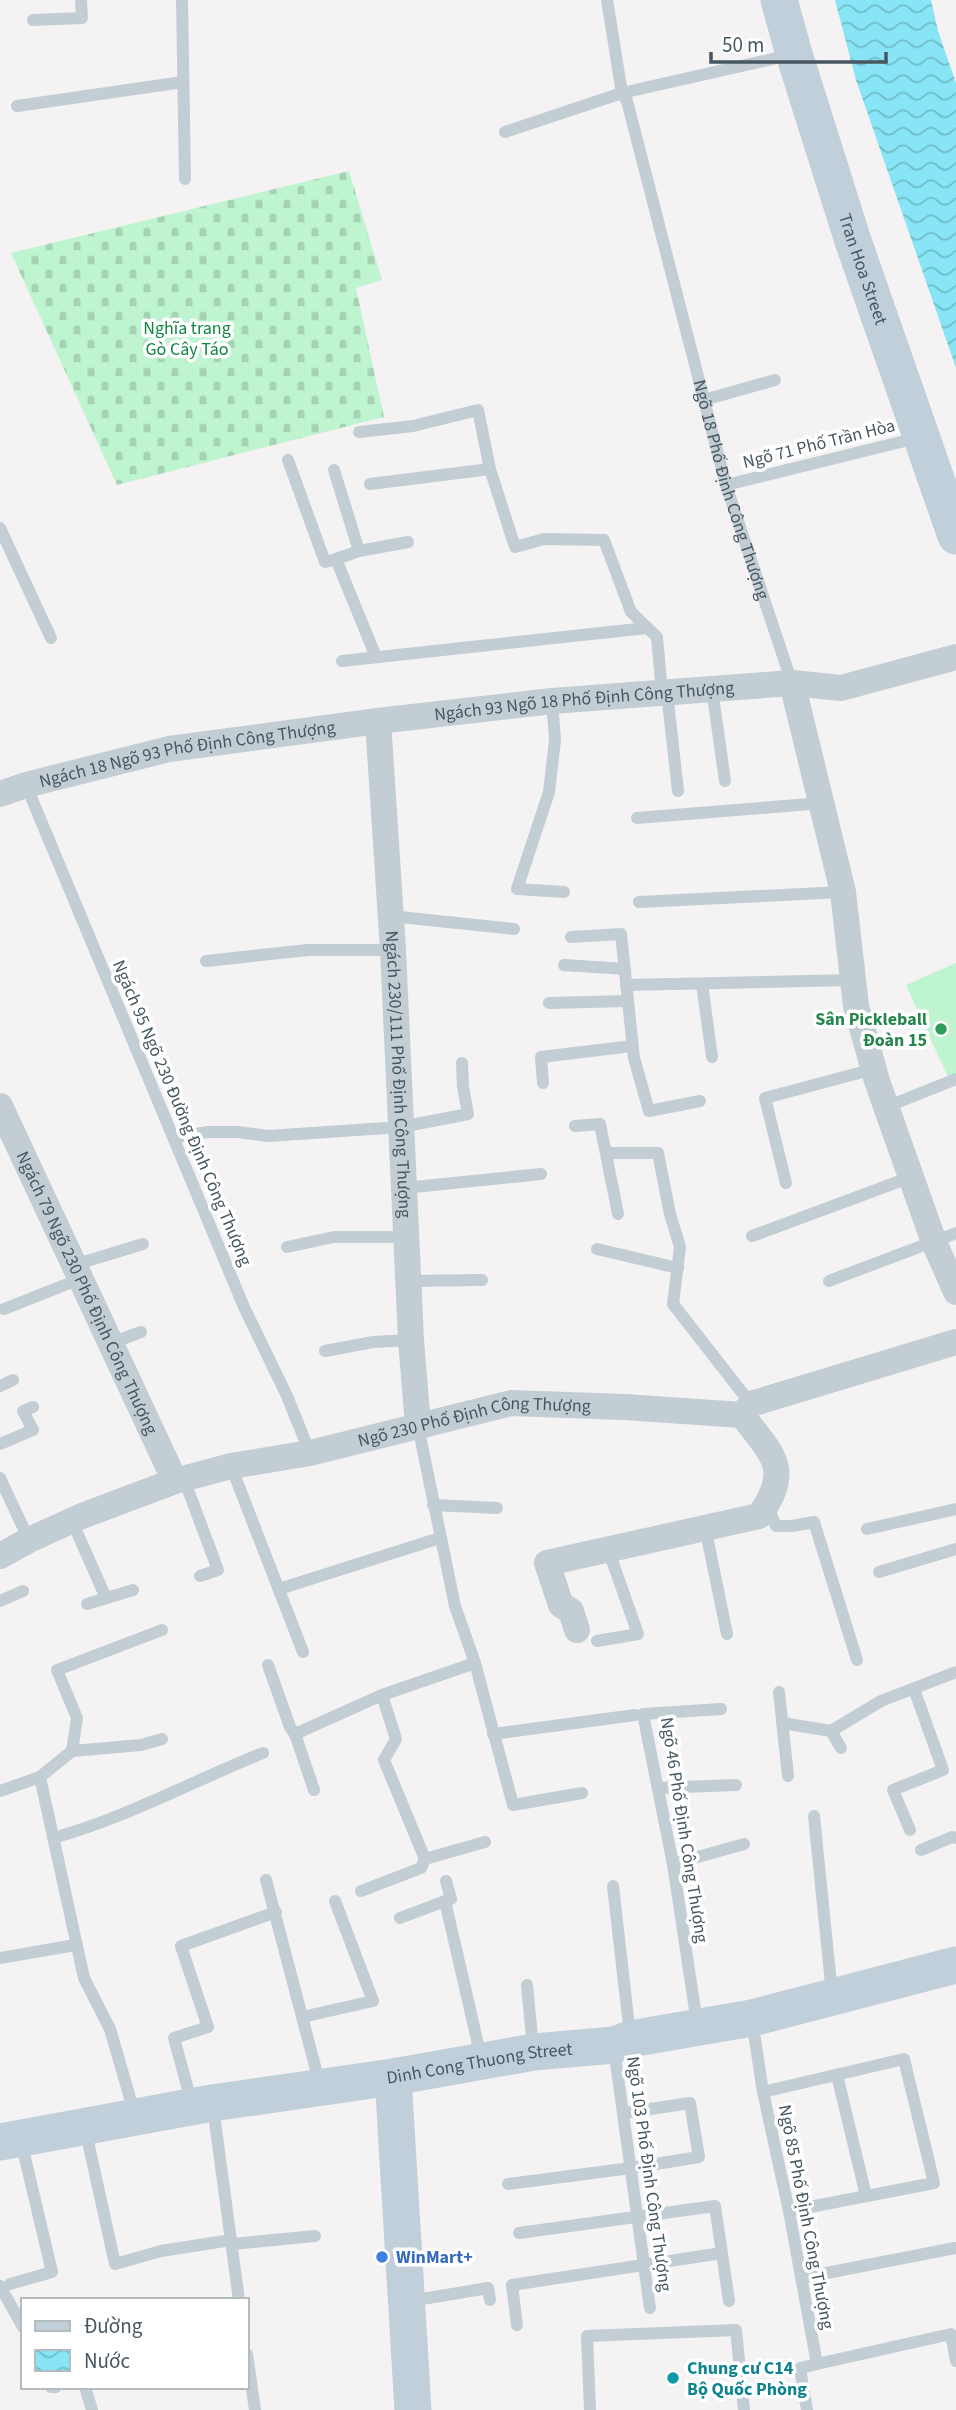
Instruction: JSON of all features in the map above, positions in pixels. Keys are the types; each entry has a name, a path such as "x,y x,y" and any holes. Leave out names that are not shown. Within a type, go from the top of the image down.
{"street":[{"name":"Tran Hoa Street","path":"779,0 853,242 956,536"},
{"name":"Ngách 93 Ngõ 18 Phố Định Công Thượng","path":"378,721 552,701 792,683 841,688 956,657"},
{"name":"Ngõ 18 Phố Định Công Thượng","path":"792,683 843,892 856,1006 886,1107 911,1177 945,1238 956,1292"},
{"name":"Ngách 18 Ngõ 93 Phố Định Công Thượng","path":"0,794 169,749 378,721"},
{"name":"Ngách 230/111 Phố Định Công Thượng","path":"378,721 393,950 411,1340 418,1426"},
{"name":"Ngách 79 Ngõ 230 Phố Định Công Thượng","path":"0,1106 77,1272 179,1480"},
{"name":"Ngõ 230 Phố Định Công Thượng","path":"0,1556 72,1521 179,1480 231,1466 310,1453 511,1403 747,1409 956,1342"},
{"path":"587,1635 571,1611 561,1605 547,1563 759,1516 773,1493 778,1471 774,1457 747,1409"},
{"name":"Dinh Cong Thuong Street","path":"10,2139 135,2116 393,2077 534,2052 622,2042 751,2018 956,1965"},
{"path":"393,2077 413,2410"}],"lane":[{"path":"33,20 82,18 81,0"},
{"path":"181,0 185,179"},
{"name":"Ngõ 18 Phố Định Công Thượng","path":"607,0 622,93 627,102 726,485 792,683"},
{"path":"505,132 622,93 794,54"},
{"path":"18,106 183,82"},
{"path":"704,400 775,380"},
{"path":"359,432 413,426 478,410 490,469 515,547 544,539 604,540 631,612 657,638 678,791"},
{"name":"Ngõ 71 Phố Trần Hòa","path":"726,485 921,438"},
{"path":"288,460 325,562 359,551 408,542"},
{"path":"370,484 490,469"},
{"path":"334,470 359,551"},
{"path":"0,528 51,638"},
{"path":"335,559 376,657"},
{"path":"342,661 647,628"},
{"path":"712,690 725,781"},
{"path":"552,701 555,740 549,792 517,889 564,892"},
{"name":"Ngách 95 Ngõ 230 Đường Định Công Thượng","path":"26,785 254,1332 282,1384 310,1453"},
{"path":"637,818 822,803"},
{"path":"639,902 843,892"},
{"path":"390,916 514,929"},
{"path":"571,937 621,934 632,1046 649,1111 700,1101"},
{"path":"206,961 308,950 393,950"},
{"path":"564,965 625,969"},
{"path":"626,985 851,980"},
{"path":"702,984 712,1056"},
{"path":"549,1003 627,1001"},
{"path":"543,1083 541,1057 632,1046"},
{"path":"174,1137 208,1132 268,1136 401,1128 468,1114 462,1063"},
{"path":"786,1183 765,1098 874,1069"},
{"path":"886,1107 956,1079"},
{"path":"575,1126 600,1124 618,1214"},
{"path":"606,1153 659,1153 670,1214 680,1247 673,1304 747,1409"},
{"path":"404,1188 541,1174"},
{"path":"752,1236 911,1177"},
{"path":"287,1247 334,1237 406,1237"},
{"path":"829,1282 945,1238"},
{"path":"2,1314 77,1272 143,1244"},
{"path":"597,1249 678,1268"},
{"path":"408,1281 482,1280"},
{"path":"111,1343 141,1332"},
{"path":"325,1350 373,1342 411,1340"},
{"path":"0,1386 13,1380"},
{"path":"0,1444 33,1430 23,1411 33,1407"},
{"path":"418,1426 455,1606 475,1663 513,1805 582,1793"},
{"path":"231,1466 303,1651"},
{"path":"0,1478 29,1540"},
{"path":"179,1480 218,1570 201,1576"},
{"path":"767,1504 776,1526 814,1522 858,1660"},
{"path":"433,1505 497,1508"},
{"path":"867,1529 956,1509"},
{"path":"72,1521 106,1598"},
{"path":"705,1527 727,1634"},
{"path":"279,1589 440,1538"},
{"path":"587,1635 638,1634 608,1549"},
{"path":"879,1572 956,1549"},
{"path":"87,1604 133,1590"},
{"path":"0,1601 23,1591"},
{"path":"72,1751 77,1718 57,1670 162,1630"},
{"path":"295,1734 382,1695 475,1663"},
{"path":"268,1665 314,1790"},
{"path":"782,1723 831,1731 881,1701 956,1672"},
{"path":"910,1830 893,1790 943,1770 914,1689"},
{"path":"779,1692 788,1776"},
{"path":"361,1891 421,1868 425,1859 384,1760 396,1739 382,1695"},
{"name":"Ngõ 46 Phố Định Công Thượng","path":"697,2027 673,1864 643,1714 721,1709"},
{"path":"493,1734 635,1715"},
{"path":"831,1731 841,1748"},
{"path":"0,1791 40,1777 72,1751 141,1745 162,1739"},
{"path":"53,1838 86,1829 152,1803 210,1774 263,1753"},
{"path":"40,1777 84,1978 110,2029 135,2116"},
{"path":"658,1788 736,1785"},
{"path":"814,1816 833,1998"},
{"path":"921,1850 952,1837 956,1838"},
{"path":"425,1859 485,1842"},
{"path":"673,1864 744,1844"},
{"path":"266,1880 320,2088"},
{"path":"400,1918 451,1899 446,1881"},
{"name":"Ngõ 103 Phố Định Công Thượng","path":"613,1886 624,2113 650,2308"},
{"path":"302,2017 373,2001 335,1901"},
{"path":"445,1901 482,2061"},
{"path":"239,2298 231,2242 202,2105 174,2038 208,2026 181,1946 275,1912"},
{"path":"0,1958 75,1945"},
{"path":"527,1984 534,2052"},
{"name":"Ngõ 85 Phố Định Công Thượng","path":"751,2018 817,2364"},
{"path":"763,2092 904,2059 934,2183 789,2211"},
{"path":"837,2075 866,2196"},
{"path":"509,2184 699,2157 690,2103 624,2113"},
{"path":"85,2125 115,2264 160,2251 231,2242 315,2236"},
{"path":"10,2139 52,2272 5,2285 21,2322"},
{"path":"519,2233 715,2206 729,2301"},
{"path":"801,2278 955,2249"},
{"path":"517,2325 512,2285 722,2253"},
{"path":"407,2302 488,2288 490,2300"},
{"path":"590,2410 587,2336 736,2330 744,2410"},
{"path":"807,2410 800,2368 951,2334 956,2361"},
{"path":"248,2362 254,2410"},
{"path":"86,2389 92,2410"}],"green space":[{"name":"Nghĩa trang Gò Cây Táo","path":"349,171 382,280 356,288 384,417 117,485 11,253"},
{"name":"Sân Pickleball Đoàn 15","path":"956,963 956,1074 948,1077 906,985"}],"water":[{"path":"835,0 931,0 938,31 956,83 956,368 856,80"}],"place":[{"name":"Sân Pickleball Đoàn 15","path":"941,1029"},
{"name":"WinMart+","path":"382,2257"},
{"name":"Chung cư C14 Bộ Quốc Phòng","path":"673,2378"}]}
